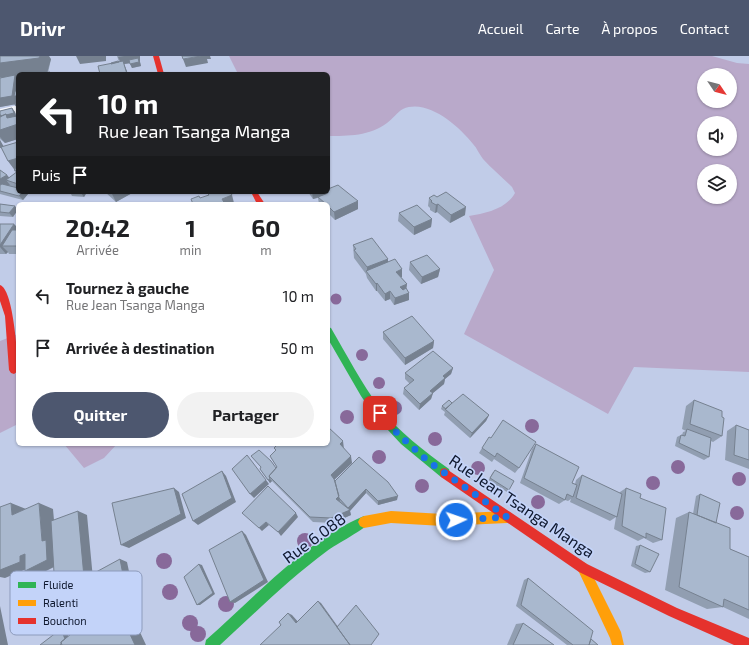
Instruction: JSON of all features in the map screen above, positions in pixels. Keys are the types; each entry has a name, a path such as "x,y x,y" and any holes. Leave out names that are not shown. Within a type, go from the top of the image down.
{"street":[{"path":"156,56 160,72"},
{"path":"0,113 16,109"},
{"path":"0,288 8,315 14,370"},
{"name":"Rue Jean Tsanga Manga","path":"330,334 371,403 397,433 428,461 507,517 583,568 673,612 749,645"},
{"name":"Rue 6.088","path":"211,645 304,561 347,530 368,520 391,517 443,520 507,517"},
{"path":"583,568 616,636 618,645"}],"shaded area":[{"path":"229,56 712,56 737,63 749,64 749,372 634,367 608,414 464,334 494,270 469,216 489,212 501,207 515,193 512,187 483,159 460,129 432,110 422,107 403,109 387,123 373,131 359,134 330,136 330,72 237,72"},
{"path":"16,335 16,425 0,433 0,341"},
{"path":"66,446 115,446 104,458 84,468"}],"building":[{"path":"0,56 40,56 39,58 0,63"},
{"path":"182,56 201,56 183,59"},
{"path":"138,58 139,62 130,64 129,60"},
{"path":"123,61 126,72 100,72 98,66"},
{"path":"15,75 12,96 0,98 0,78"},
{"path":"12,108 14,113 0,115 0,111"},
{"path":"6,114 7,118 16,116 16,125 0,130 0,117"},
{"path":"16,143 16,159 8,161 1,147"},
{"path":"0,170 7,175 0,179"},
{"path":"16,172 16,183 6,180"},
{"path":"2,184 16,188 16,194 21,194 19,196 0,191 0,185"},
{"path":"338,185 358,201 334,212 330,208 330,202 324,202 318,197 330,194 330,188"},
{"path":"446,192 466,207 451,215 438,204 436,205 431,202 432,201 429,198 434,195 437,197"},
{"path":"208,194 232,195 222,199 224,202 192,202 191,199 199,196 200,198 209,195"},
{"path":"0,204 15,206 9,213 0,212"},
{"path":"417,205 432,219 414,227 399,213"},
{"path":"0,224 14,224 0,245"},
{"path":"12,230 16,230 16,246 2,246"},
{"path":"372,238 388,259 367,267 354,250 356,249 353,245"},
{"path":"427,255 440,269 422,277 410,262"},
{"path":"395,259 402,269 396,272 407,284 400,287 403,290 406,288 409,293 395,298 390,291 385,294 366,271"},
{"path":"412,316 434,341 405,358 383,332"},
{"path":"433,351 453,368 443,376 445,378 430,391 433,393 420,404 404,388 414,380 405,373"},
{"path":"463,394 489,415 472,433 445,409"},
{"path":"449,400 452,403 446,409 442,406"},
{"path":"694,400 722,411 722,417 724,418 722,436 690,424"},
{"path":"503,420 536,442 519,468 497,453 495,457 482,448"},
{"path":"736,425 749,430 749,460 734,455"},
{"path":"330,429 343,441 340,444 351,456 331,475 334,479 339,496 336,499 350,510 331,518 310,517 269,476 277,467 270,456 276,450 274,448 276,446 330,446"},
{"path":"687,429 711,438 709,457 679,443 681,435 685,436"},
{"path":"536,444 579,467 572,483 577,485 573,497 567,494 565,500 524,478"},
{"path":"259,450 276,468 269,476 270,479 268,480 260,469 261,467 251,456"},
{"path":"247,455 266,480 250,494 232,469"},
{"path":"359,457 388,482 398,496 378,501 366,489 348,508 339,498 335,481"},
{"path":"495,470 514,481 509,490 490,478"},
{"path":"222,471 232,498 193,521 182,494"},
{"path":"582,475 622,494 617,517 576,498"},
{"path":"268,486 296,513 278,532 266,522 259,528 242,513"},
{"path":"174,488 181,514 121,545 112,503"},
{"path":"626,488 641,494 640,498 666,508 662,540 646,533 646,538 622,526"},
{"path":"700,494 720,503 716,523 697,515"},
{"path":"11,503 12,515 39,503 42,541 46,540 47,560 25,571 25,554 20,556 20,562 0,570 0,507"},
{"path":"78,511 83,571 54,571 51,521"},
{"path":"689,512 730,528 730,549 749,557 749,610 724,599 723,607 679,587"},
{"path":"242,531 264,580 230,602 209,550"},
{"path":"640,545 659,554 650,572 635,564"},
{"path":"120,559 122,571 98,571"},
{"path":"199,564 213,593 197,605 184,577"},
{"path":"528,578 593,631 589,645 573,645 521,605"},
{"path":"318,601 350,645 260,645 281,625 279,622 288,613 296,623"},
{"path":"356,605 379,634 371,645 350,645 337,627"},
{"path":"523,623 554,645 513,645"},
{"path":"53,635 63,635 65,639 60,645 40,645"},
{"path":"70,635 130,635 135,645 62,645 61,642"},
{"path":"591,639 598,645 589,645"}],"traffic: fast":[{"path":"330,334 364,393 377,412 404,440 445,473"},
{"path":"211,645 284,578 323,546 364,522"}],"traffic: slow":[{"path":"364,522 391,517 443,520 507,517"},
{"path":"583,568 616,637 618,645"}],"traffic: jam":[{"path":"156,56 160,72"},
{"path":"255,194 260,202"},
{"path":"0,288 9,316 14,370"},
{"path":"445,473 583,568 673,612 749,645"}],"route":[{"path":"380,413 397,433 428,461 494,506 507,517 456,520"}]}
